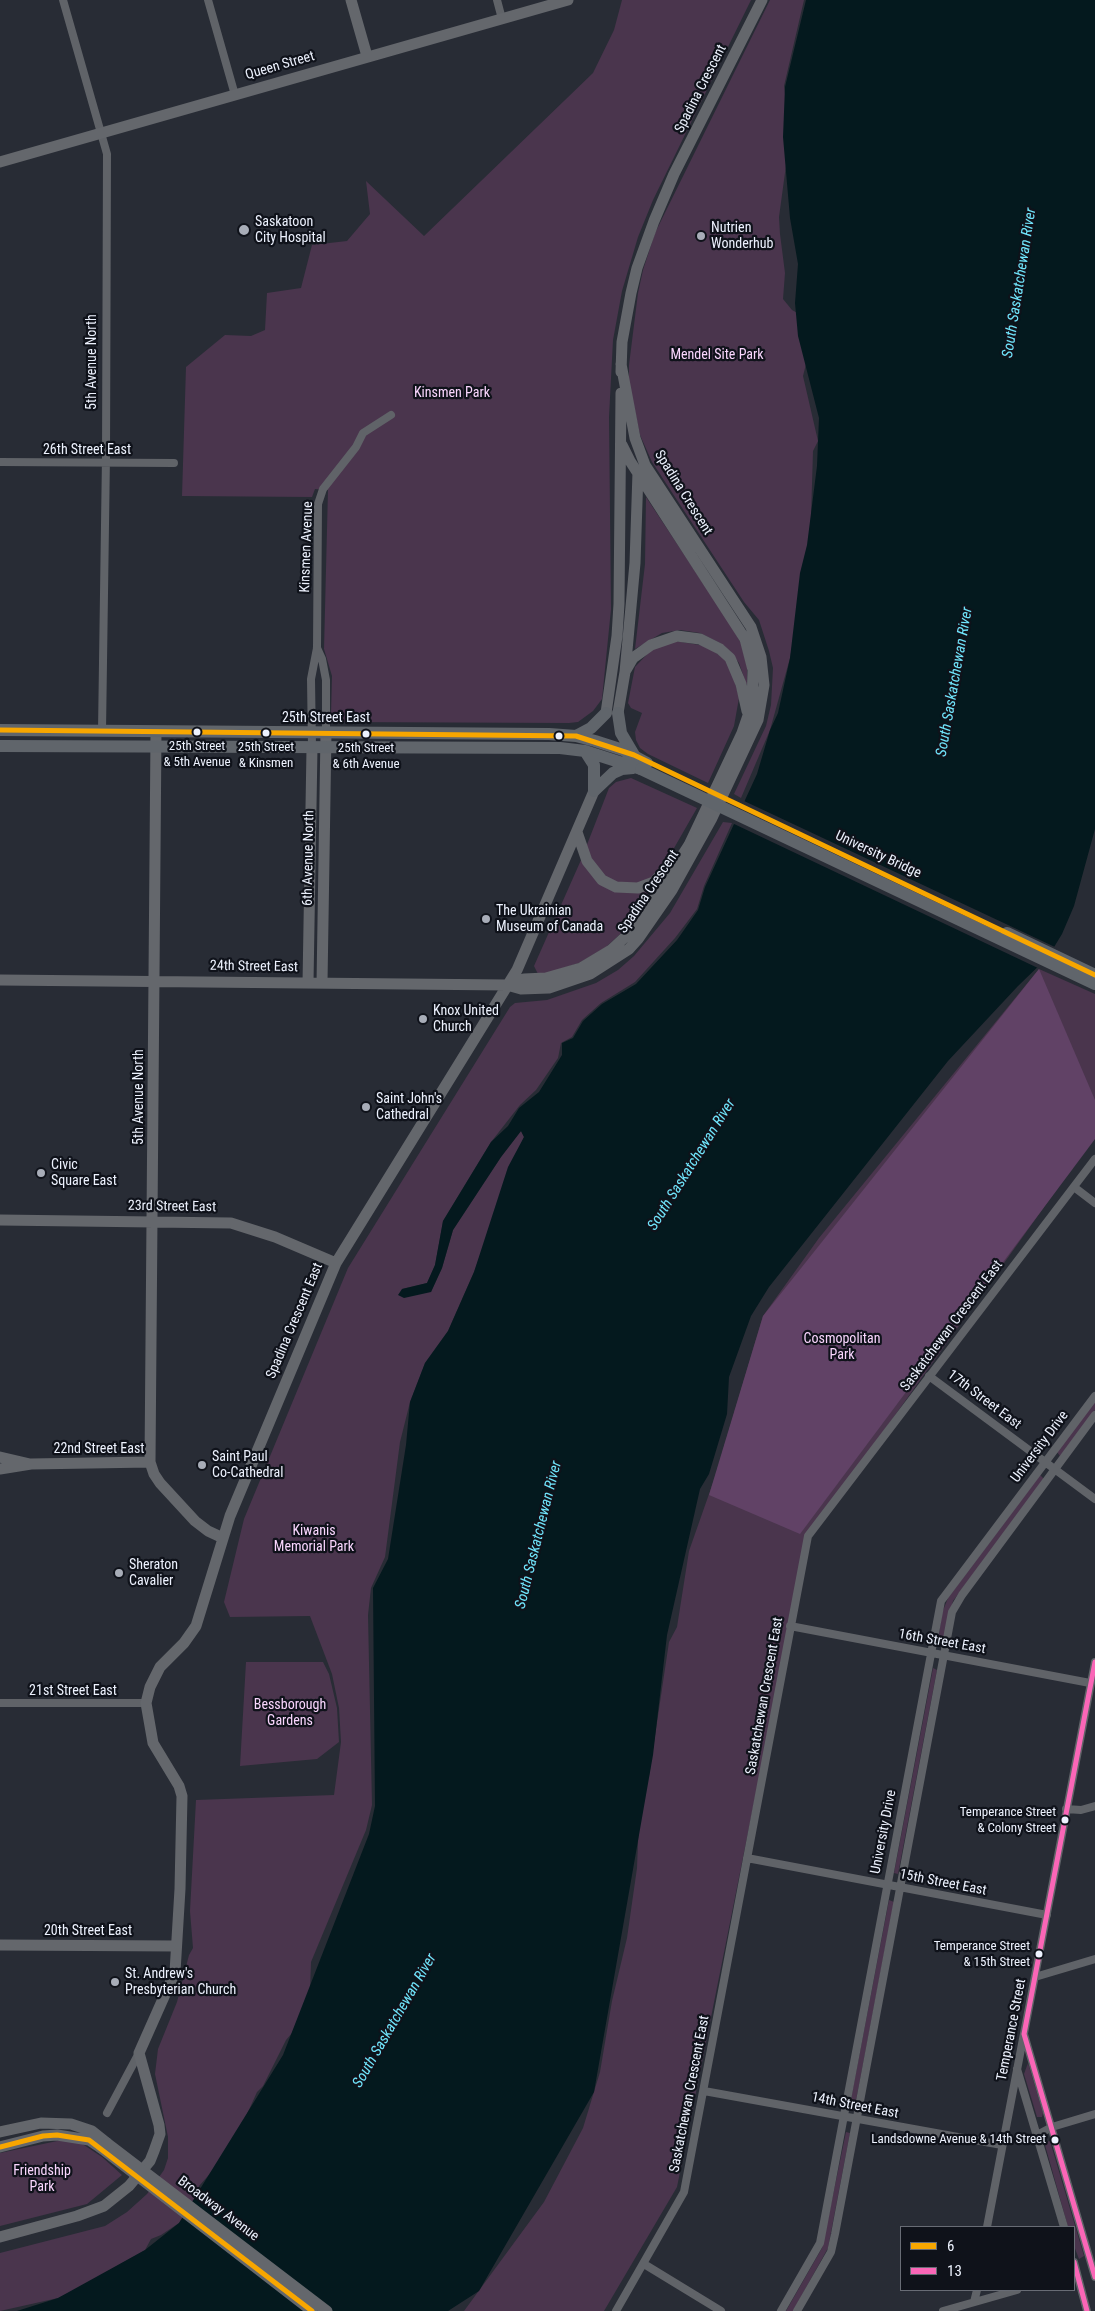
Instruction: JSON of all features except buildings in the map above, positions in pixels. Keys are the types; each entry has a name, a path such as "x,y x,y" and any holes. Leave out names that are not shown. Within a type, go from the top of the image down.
{"main road":[{"path":"576,736 612,713 634,755"},
{"name":"25th Street East","path":"0,730 576,736 634,755 644,766"},
{"path":"0,746 544,748 585,751 644,766"},
{"path":"585,751 594,765 594,791"},
{"path":"594,791 605,779 622,768 644,766"},
{"name":"University Bridge","path":"644,766 1095,974"},
{"name":"University Bridge","path":"644,766 1095,984"}],"street":[{"name":"5th Avenue North","path":"63,0 107,154 106,463 102,731"},
{"path":"208,0 235,95"},
{"path":"350,0 367,56"},
{"path":"497,0 502,19"},
{"name":"Queen Street","path":"0,162 568,0"},
{"name":"Spadina Crescent","path":"612,713 619,604 621,364 623,339 637,268 664,196 762,0"},
{"name":"Spadina Crescent","path":"612,713 625,672 635,563 638,472 635,438 621,364"},
{"name":"Kinsmen Avenue","path":"313,733 311,679 317,648 318,504 321,494 337,468 356,447 363,433 391,415"},
{"name":"Spadina Crescent","path":"507,985 521,989 570,983 603,966 629,949 638,939 693,854 758,720 764,678 758,644 751,627 645,465 635,438"},
{"name":"Spadina Crescent","path":"507,985 524,979 546,978 581,968 611,950 636,927 689,845 748,718 752,704 753,670 744,639 621,442"},
{"name":"26th Street East","path":"0,462 174,463"},
{"path":"625,672 633,658 651,644 677,636 700,639 715,646 730,658 742,684 748,718"},
{"name":"Kinsmen Avenue","path":"317,648 325,675 326,733"},
{"name":"5th Avenue North","path":"150,1462 156,732"},
{"name":"6th Avenue North","path":"308,983 313,733"},
{"name":"6th Avenue North","path":"322,983 326,733"},
{"name":"Spadina Crescent East","path":"176,1946 180,1889 182,1796 153,1743 146,1704 150,1687 160,1667 184,1643 196,1626 223,1538 278,1400 336,1263 516,970 594,791"},
{"path":"577,832 587,861 602,880 616,887 638,888 654,882 689,845"},
{"name":"24th Street East","path":"0,980 507,985"},
{"name":"Saskatchewan Crescent East","path":"616,2311 684,2192 808,1536 1095,1159"},
{"path":"1074,1187 1095,1203"},
{"name":"23rd Street East","path":"0,1220 192,1222 242,1226 336,1263"},
{"name":"17th Street East","path":"930,1376 1095,1499"},
{"name":"University Drive","path":"781,2311 820,2243 941,1601 1095,1396"},
{"name":"University Drive","path":"797,2311 831,2252 952,1612 1095,1415"},
{"name":"22nd Street East","path":"0,1457 31,1464"},
{"name":"22nd Street East","path":"0,1470 31,1464 150,1462 154,1474 160,1483 195,1521 208,1531 223,1538"},
{"name":"16th Street East","path":"790,1626 1090,1683"},
{"name":"Temperance Street","path":"987,2226 1095,1662"},
{"name":"21st Street East","path":"0,1704 146,1704"},
{"path":"1066,1809 1081,1810 1095,1806"},
{"name":"15th Street East","path":"747,1858 1047,1915"},
{"name":"20th Street East","path":"0,1945 176,1946"},
{"path":"107,2113 140,2053 175,1972 176,1946"},
{"path":"1035,1977 1095,1960"},
{"path":"1024,2034 1094,2271 1075,2273 1087,2311"},
{"path":"0,2237 77,2216 104,2206 120,2195 150,2162 160,2134 158,2118 140,2053"},
{"path":"1017,2067 1064,2226"},
{"name":"14th Street East","path":"704,2091 1002,2145"},
{"path":"1037,2135 1052,2127 1095,2114"},
{"name":"Broadway Avenue","path":"0,2132 42,2122 71,2124 92,2131 104,2146 312,2311"},
{"name":"Broadway Avenue","path":"0,2145 57,2135 89,2140 104,2146 326,2311"},
{"path":"644,2264 721,2311"},
{"path":"974,2302 976,2291"},
{"path":"943,2311 1013,2291"}],"green space":[{"name":"Kinsmen Park","path":"622,0 751,0 653,200 638,237 622,291 613,340 609,417 611,609 602,699 593,711 578,722 569,723 335,722 331,714 332,676 324,649 328,490 315,489 312,497 182,496 186,367 225,335 251,336 265,330 267,293 301,288 312,245 347,241 370,214 366,181 424,236 593,73 614,30"},
{"name":"Mendel Site Park","path":"770,0 804,0 784,86 790,136 779,217 785,273 783,299 792,310 805,317 807,360 803,376 818,441 813,451 810,550 790,658 770,730 741,798 734,794 766,726 771,705 773,668 769,651 759,620 744,602 652,462 640,435 629,383 629,365 638,293 655,233"},
{"path":"646,497 741,643 747,666 747,686 739,663 730,651 720,643 700,633 680,630 662,633 635,649 645,564"},
{"path":"675,641 706,646 725,659 732,670 739,698 734,726 708,783 648,754 640,748 636,740 635,732 642,713 631,708 628,703 635,667 652,649"},
{"path":"631,778 697,808 630,925 606,947 579,963 548,973 538,974 534,966 581,860 609,788 616,782"},
{"name":"Kiwanis Memorial Park","path":"723,822 732,823 704,886 697,909 675,938 635,982 601,1003 582,1020 572,1037 561,1043 558,1058 536,1090 520,1105 491,1142 443,1221 435,1265 427,1283 402,1289 431,1292 442,1268 453,1230 501,1157 521,1131 524,1137 474,1272 448,1331 425,1363 410,1402 400,1442 385,1557 371,1588 368,1615 372,1805 366,1830 311,1962 310,1991 292,2033 286,2040 263,2086 257,2092 238,2134 215,2168 199,2186 198,2194 179,2223 151,2239 145,2250 75,2290 58,2298 0,2311 0,2253 105,2226 127,2212 147,2194 164,2170 168,2158 168,2137 155,2074 158,2049 177,2002 189,1955 193,1948 190,1911 196,1800 334,1795 341,1742 339,1708 332,1674 310,1616 230,1617 224,1602 244,1519 348,1268 510,1007 515,1003 547,1000 596,983 618,970 634,956 670,913"},
{"name":"Cosmopolitan Park","path":"1039,969 1095,994 1095,1136 807,1538 677,2187 604,2311 464,2311 544,2202 583,2128 600,2072 612,2001 627,1938 637,1868 640,1794 649,1776 669,1642 677,1627 689,1551 715,1477 763,1316 819,1238"},
{"path":"1039,969 1095,1100 1095,1139 800,1534 709,1495 763,1316"},
{"path":"1095,1401 1095,1410 1060,1456 1057,1452"},
{"path":"1040,1475 1044,1479 953,1601 943,1640 938,1641 942,1613 948,1598"},
{"name":"Bessborough Gardens","path":"246,1662 323,1662 329,1674 337,1708 339,1742 317,1759 240,1766"},
{"path":"933,1668 937,1670 898,1874 894,1873"},
{"path":"889,1900 894,1902 855,2106 850,2104"},
{"path":"1028,2063 1043,2113 1042,2117 1037,2117 1024,2074"},
{"path":"846,2132 850,2133 828,2248 793,2311 786,2311 822,2248"},
{"name":"Friendship Park","path":"62,2140 81,2143 102,2157 122,2175 87,2204 0,2226 0,2153"},
{"path":"1050,2141 1084,2256 1079,2259 1075,2249 1075,2226 1068,2226 1045,2142"}],"water":[{"name":"South Saskatchewan River","path":"806,0 1095,0 1095,829 1074,906 1062,934 1048,957 1018,986 948,1061 769,1287 751,1316 729,1377 727,1414 709,1474 700,1489 667,1635 653,1755 594,2092 479,2291 448,2311 17,2311 58,2298 145,2250 179,2223 283,2055 369,1834 375,1806 373,1588 388,1559 406,1445 410,1402 425,1363 448,1331 474,1272 508,1167 524,1137 521,1131 501,1157 453,1230 442,1268 431,1292 404,1298 398,1295 402,1289 427,1283 435,1265 443,1221 491,1142 508,1126 519,1108 539,1092 562,1055 562,1043 573,1038 583,1021 602,1004 636,984 677,940 698,910 705,887 757,774 770,730 778,713 790,658 800,573 807,545 817,466 819,418 798,336 795,303 798,264 790,218 783,137 785,87"}],"pier":[{"path":"742,800 1057,948 1040,969 732,823"}],"transit line":[{"name":"6","path":"0,730 576,736 634,755 1095,975"},
{"name":"13","path":"1095,1662 1024,2034 1095,2277"},
{"name":"6","path":"0,2147 43,2136 57,2135 89,2140 312,2311"},
{"name":"13","path":"1075,2266 1087,2311"}],"place":[{"name":"Saskatoon City Hospital","path":"244,230"},
{"name":"Nutrien Wonderhub","path":"701,236"},
{"name":"25th Street & 5th Avenue","path":"197,732"},
{"name":"25th Street & Kinsmen","path":"266,733"},
{"name":"25th Street & 6th Avenue","path":"366,734"},
{"name":"The Ukrainian Museum of Canada","path":"486,919"},
{"name":"Knox United Church","path":"423,1019"},
{"name":"Saint John's Cathedral","path":"366,1107"},
{"name":"Civic Square East","path":"41,1173"},
{"name":"Saint Paul Co-Cathedral","path":"202,1465"},
{"name":"Sheraton Cavalier","path":"119,1573"},
{"name":"Temperance Street & Colony Street","path":"1065,1820"},
{"name":"Temperance Street & 15th Street","path":"1039,1954"},
{"name":"St. Andrew's Presbyterian Church","path":"115,1982"},
{"name":"Landsdowne Avenue & 14th Street","path":"1055,2140"}]}
